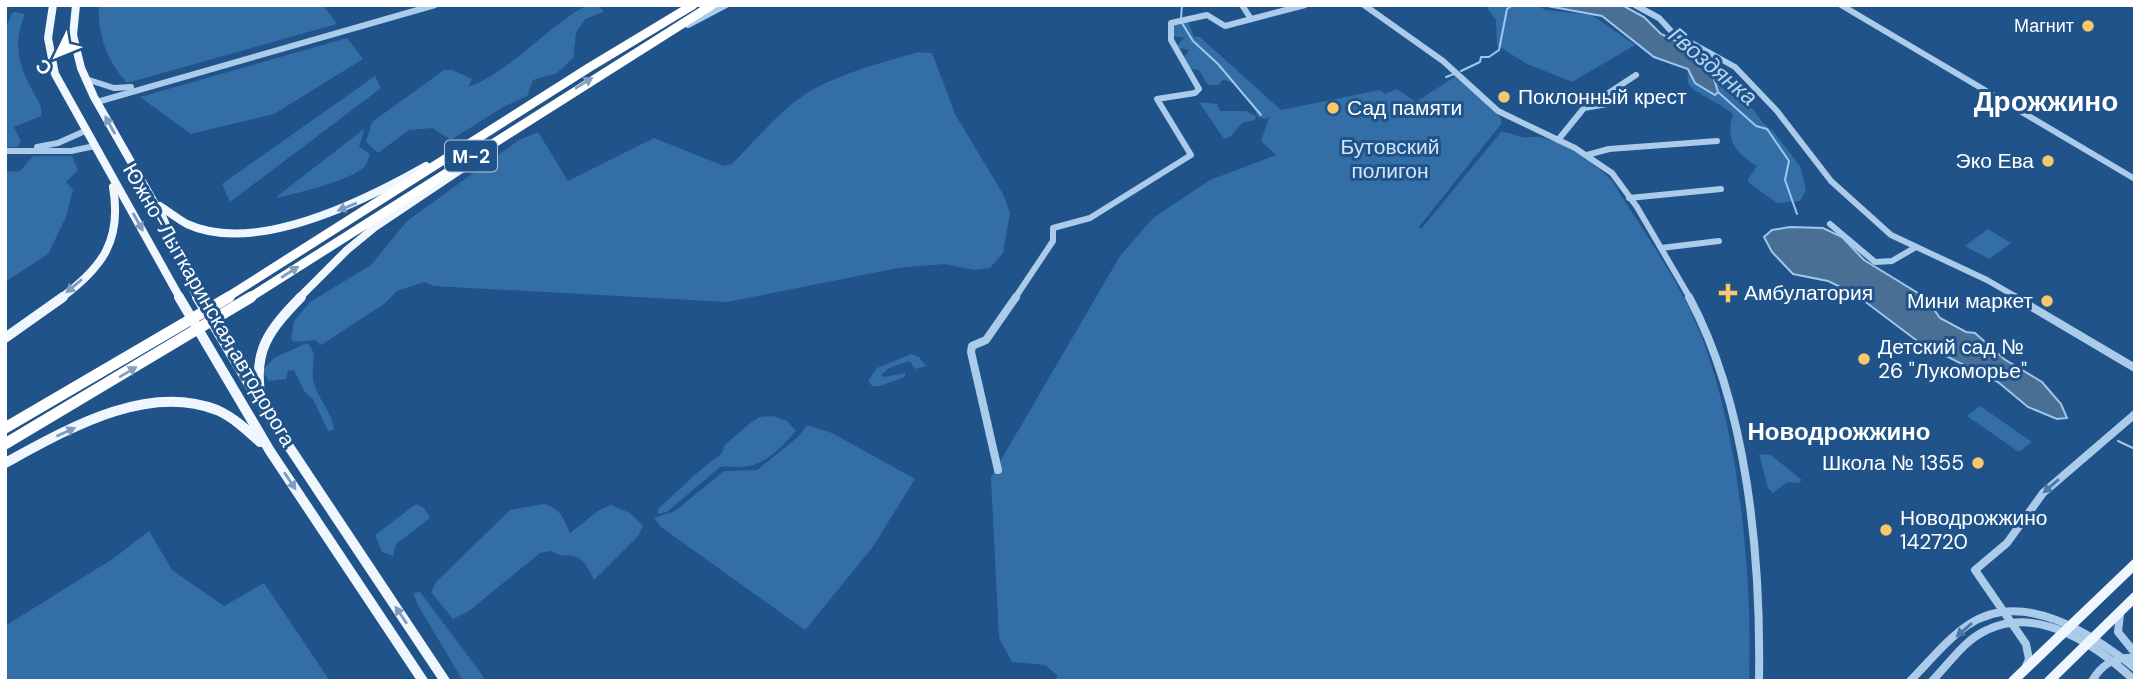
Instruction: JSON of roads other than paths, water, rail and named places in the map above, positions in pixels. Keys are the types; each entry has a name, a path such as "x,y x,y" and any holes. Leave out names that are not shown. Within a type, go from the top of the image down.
{"highway":[{"name":"М-2","path":"5,444 170,341 225,299 555,89 693,5"},
{"name":"М-2","path":"5,428 232,309 564,96 712,5"}],"main road":[{"name":"Южно-Лыткаринская автодорога","path":"53,5 48,38 51,59 68,101 207,348 270,451 423,680"},
{"name":"Южно-Лыткаринская автодорога","path":"76,5 73,35 86,79 163,218 202,309 262,406 442,676"},
{"path":"145,188 176,219 208,230 258,230 317,219 379,193 555,89"},
{"path":"262,406 257,378 262,347 278,322 303,293 375,227 564,96"},
{"path":"5,338 87,275 110,246 119,221 117,199 105,163"},
{"path":"5,463 50,439 105,415 146,404 173,401 216,410 241,424 270,451"},
{"path":"2013,681 2135,564"},
{"path":"2049,681 2135,597"}],"street":[{"path":"86,79 114,88 137,86 422,5"},
{"path":"97,102 435,5"},
{"path":"613,65 726,5"},
{"path":"1241,5 1251,19"},
{"path":"998,470 971,352 972,346 986,340 1029,278 1053,241 1053,228 1090,218 1191,155 1157,99 1195,93 1199,89 1173,44 1168,30 1171,23 1203,15 1225,26 1305,5"},
{"path":"1364,5 1439,58 1507,116 1587,155 1614,175 1661,247 1705,331 1749,491 1760,586 1762,626 1759,681"},
{"path":"1635,5 1659,18 1672,32 1735,67 1777,111 1831,181 1891,235 1989,281 2135,368"},
{"path":"1841,5 2135,179"},
{"path":"1558,140 1584,108 1607,104 1604,96 1636,75"},
{"path":"17,151 58,143 85,131"},
{"path":"1587,155 1609,149 1717,141"},
{"path":"5,151 71,151 94,146"},
{"path":"1629,198 1721,189"},
{"path":"1830,224 1875,262 1892,261 1916,247"},
{"path":"1661,247 1718,241"},
{"path":"2024,670 2029,659 2026,644 1975,569 2007,542 2043,493 2135,414"},
{"path":"2121,611 2118,632 2135,653"},
{"path":"1913,678 1971,623 1987,615 2010,612 2047,618 2077,630 2104,644 2135,668"},
{"path":"1932,681 1982,633 1997,626 2016,623 2049,628 2076,639 2109,659 2134,681"},
{"path":"2092,681 2109,661 2125,656 2135,658"}],"waterway":[{"path":"1181,18 1182,5"},
{"path":"1461,71 1480,62 1481,57 1489,57 1499,50 1507,9 1513,5"},
{"path":"1182,23 1193,41 1218,64 1261,115"},
{"path":"1446,77 1454,74"},
{"name":"Гвоздянка","path":"1718,92 1756,126 1767,129 1789,161 1785,180 1797,214"},
{"name":"Гвоздянка","path":"2118,441 2135,449"}],"place":[{"name":"Магнит","path":"2088,26"},
{"name":"Поклонный крест","path":"1504,97"},
{"name":"Сад памяти","path":"1333,108"},
{"name":"Эко Ева","path":"2048,161"},
{"name":"Амбулатория","path":"1728,293"},
{"name":"Мини маркет","path":"2047,301"},
{"name":"Детский сад № 26 \"Лукоморье\"","path":"1864,359"},
{"name":"Школа № 1355","path":"1978,463"},
{"name":"Новодрожжино 142720","path":"1886,530"}],"district":[{"name":"Дрожжино","path":"2046,101"},
{"name":"Новодрожжино","path":"1839,431"}],"park label":[{"name":"Бутовский полигон","path":"1390,159"}]}
